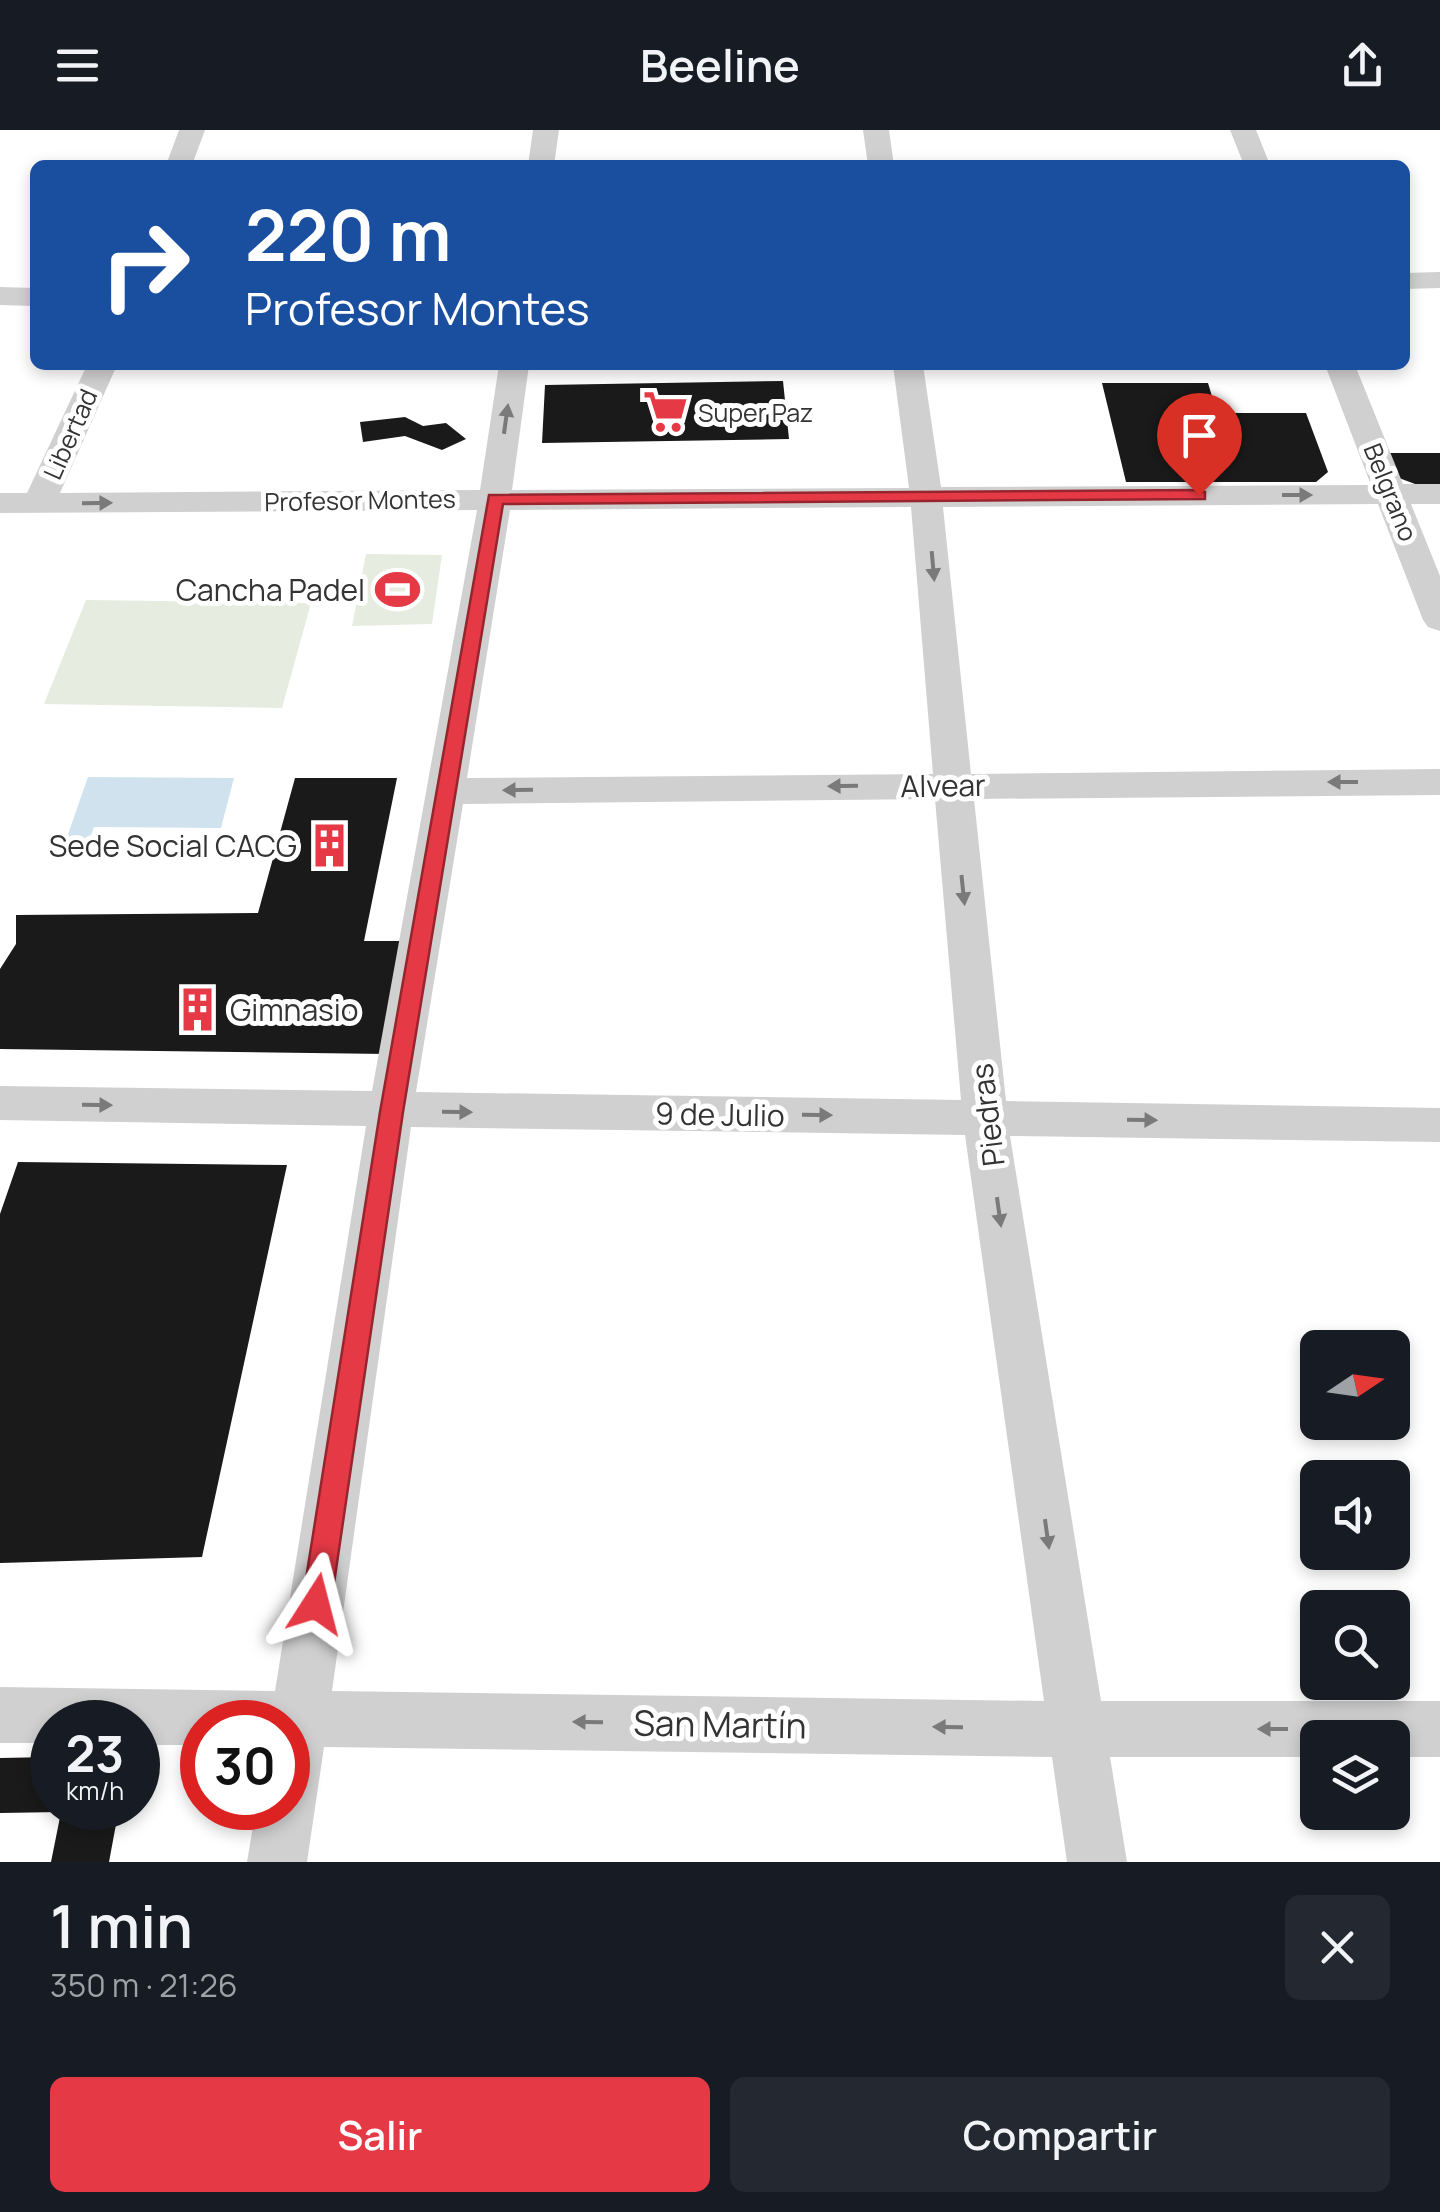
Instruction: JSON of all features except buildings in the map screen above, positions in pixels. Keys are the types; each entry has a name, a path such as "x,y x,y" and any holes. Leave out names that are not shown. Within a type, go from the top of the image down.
{"street":[{"path":"181,160 192,130"},
{"path":"542,160 546,130"},
{"path":"876,130 880,160"},
{"path":"1243,130 1255,160"},
{"path":"1410,280 1440,280"},
{"path":"0,296 30,296"},
{"name":"Libertad","path":"39,503 100,370"},
{"path":"302,1700 392,1112 513,370"},
{"name":"Piedras","path":"909,370 926,496 985,1117 1097,1862"},
{"name":"Belgrano","path":"1342,370 1394,494 1440,620"},
{"name":"Profesor Montes","path":"0,504 1440,494"},
{"name":"Alvear","path":"446,791 1440,782"},
{"name":"9 de Julio","path":"0,1103 392,1112 1440,1125"},
{"name":"San Martín","path":"0,1714 180,1716"},
{"name":"San Martín","path":"310,1717 1076,1730 1440,1728"},
{"path":"277,1862 282,1830"}],"shaded area":[{"name":"Cancha Padel","path":"366,554 442,555 432,624 352,626"},
{"path":"86,600 311,603 282,708 44,704"}],"water":[{"path":"88,777 234,778 221,828 94,827 89,840 66,840"}],"place":[{"name":"Super Paz","path":"665,412"},
{"name":"Cancha Padel","path":"398,589"},
{"name":"Sede Social CACG","path":"330,845"},
{"name":"Gimnasio","path":"197,1009"}],"route":[{"path":"316,1604 392,1112 495,499 1199,495"}]}
